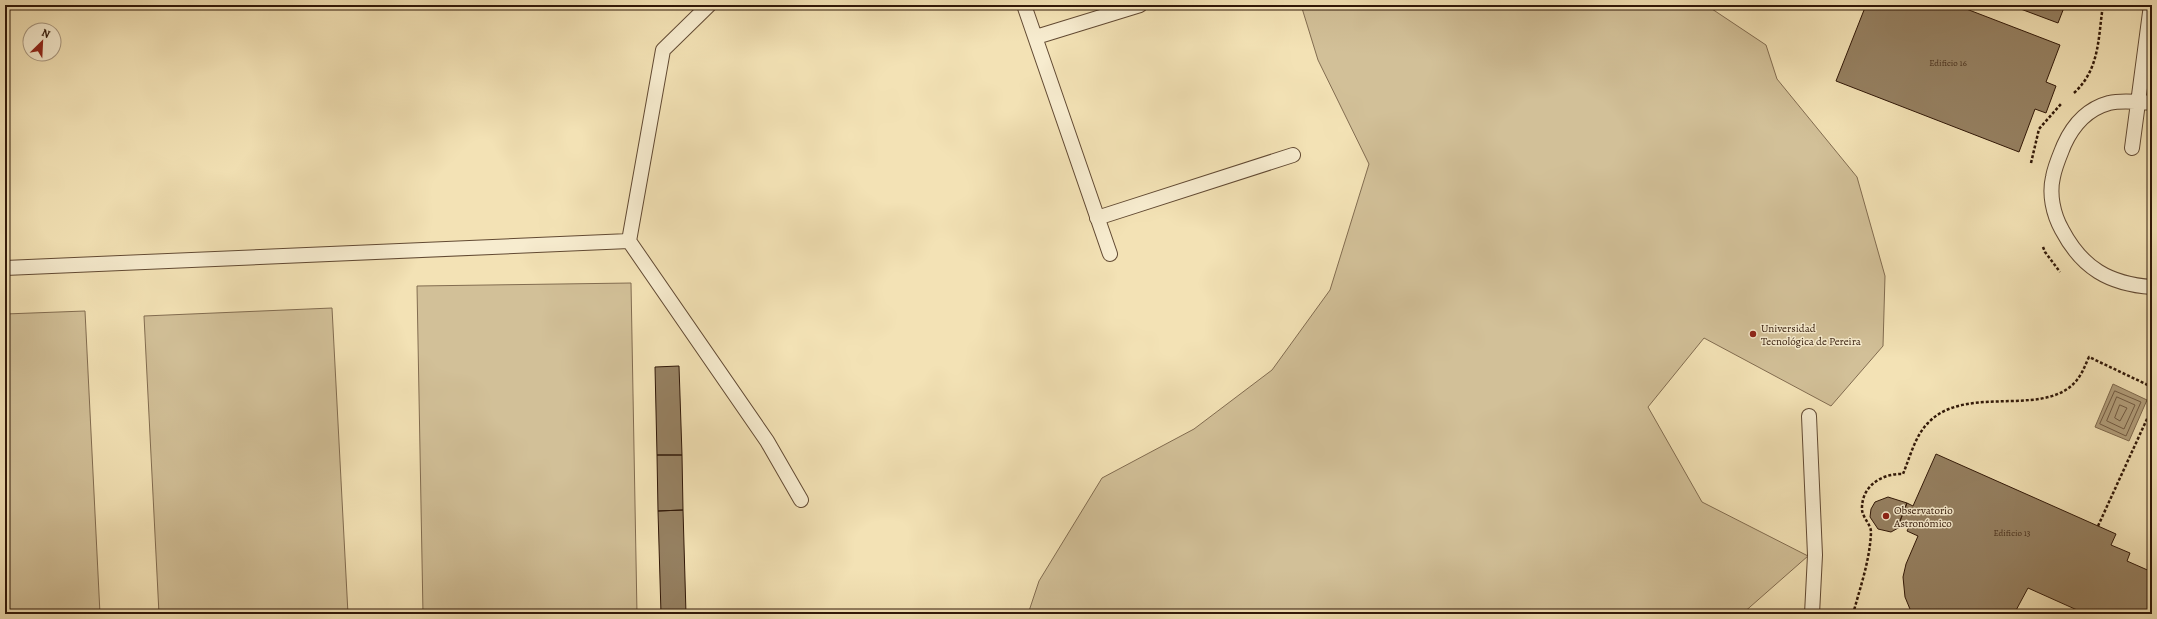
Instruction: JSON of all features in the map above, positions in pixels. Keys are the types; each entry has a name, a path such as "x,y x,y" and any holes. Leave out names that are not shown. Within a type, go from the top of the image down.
{"lane":[{"path":"709,5 663,50 629,241 767,441 801,500"},
{"path":"1024,5 1110,254"},
{"path":"1036,37 1140,5"},
{"path":"2132,148 2151,5"},
{"path":"2152,103 2110,103 2092,110 2078,122 2069,135 2059,157 2053,177 2052,198 2056,219 2078,256 2106,276 2122,282 2152,287"},
{"path":"1097,218 1293,155"},
{"path":"5,268 629,241"},
{"path":"1809,416 1815,555 1812,614"}],"path":[{"path":"2084,83 2092,72 2095,60 2103,5"},
{"path":"1853,614 1865,570 1871,530 1865,522 1862,510 1864,495 1870,486 1880,478 1893,474 1903,474 1920,433 1936,415 1950,408 1968,403 2047,398 2061,393 2081,375 2089,358 2152,387"},
{"path":"2098,526 2152,408"}],"shaded area":[{"path":"1301,5 1706,5 1766,45 1777,79 1857,177 1885,276 1883,346 1831,406 1704,338 1648,407 1702,502 1808,556 1742,614 1028,614 1039,581 1102,478 1194,429 1272,370 1330,290 1369,164 1318,60"},
{"path":"631,283 637,614 423,614 417,286"},
{"path":"332,308 348,614 159,614 144,316"},
{"path":"85,311 100,614 5,614 5,314"}],"water":[{"path":"2113,384 2147,400 2129,441 2095,427"}],"building":[{"path":"1866,5 1956,5 2060,45 2046,82 2056,86 2046,113 2035,109 2019,152 1836,81"},
{"path":"2010,5 2065,5 2058,23"},
{"path":"679,366 682,455 657,455 655,367"},
{"path":"1936,454 2116,534 2111,545 2130,553 2127,561 2152,572 2152,614 2086,614 2028,588 2014,614 1912,614 1905,597 1903,577 1906,564 1918,536 1907,531 1910,525 1900,521 1907,503 1913,506"},
{"path":"657,455 682,455 683,510 658,511"},
{"name":"Observatorio Astronómico","path":"1888,497 1907,503 1900,521 1903,522 1900,527 1891,532 1878,529 1870,517 1871,509 1875,502"},
{"path":"683,510 686,614 661,614 658,511"}],"place":[{"name":"Universidad Tecnológica de Pereira","path":"1753,334"},
{"name":"Observatorio Astronómico","path":"1886,516"}]}
